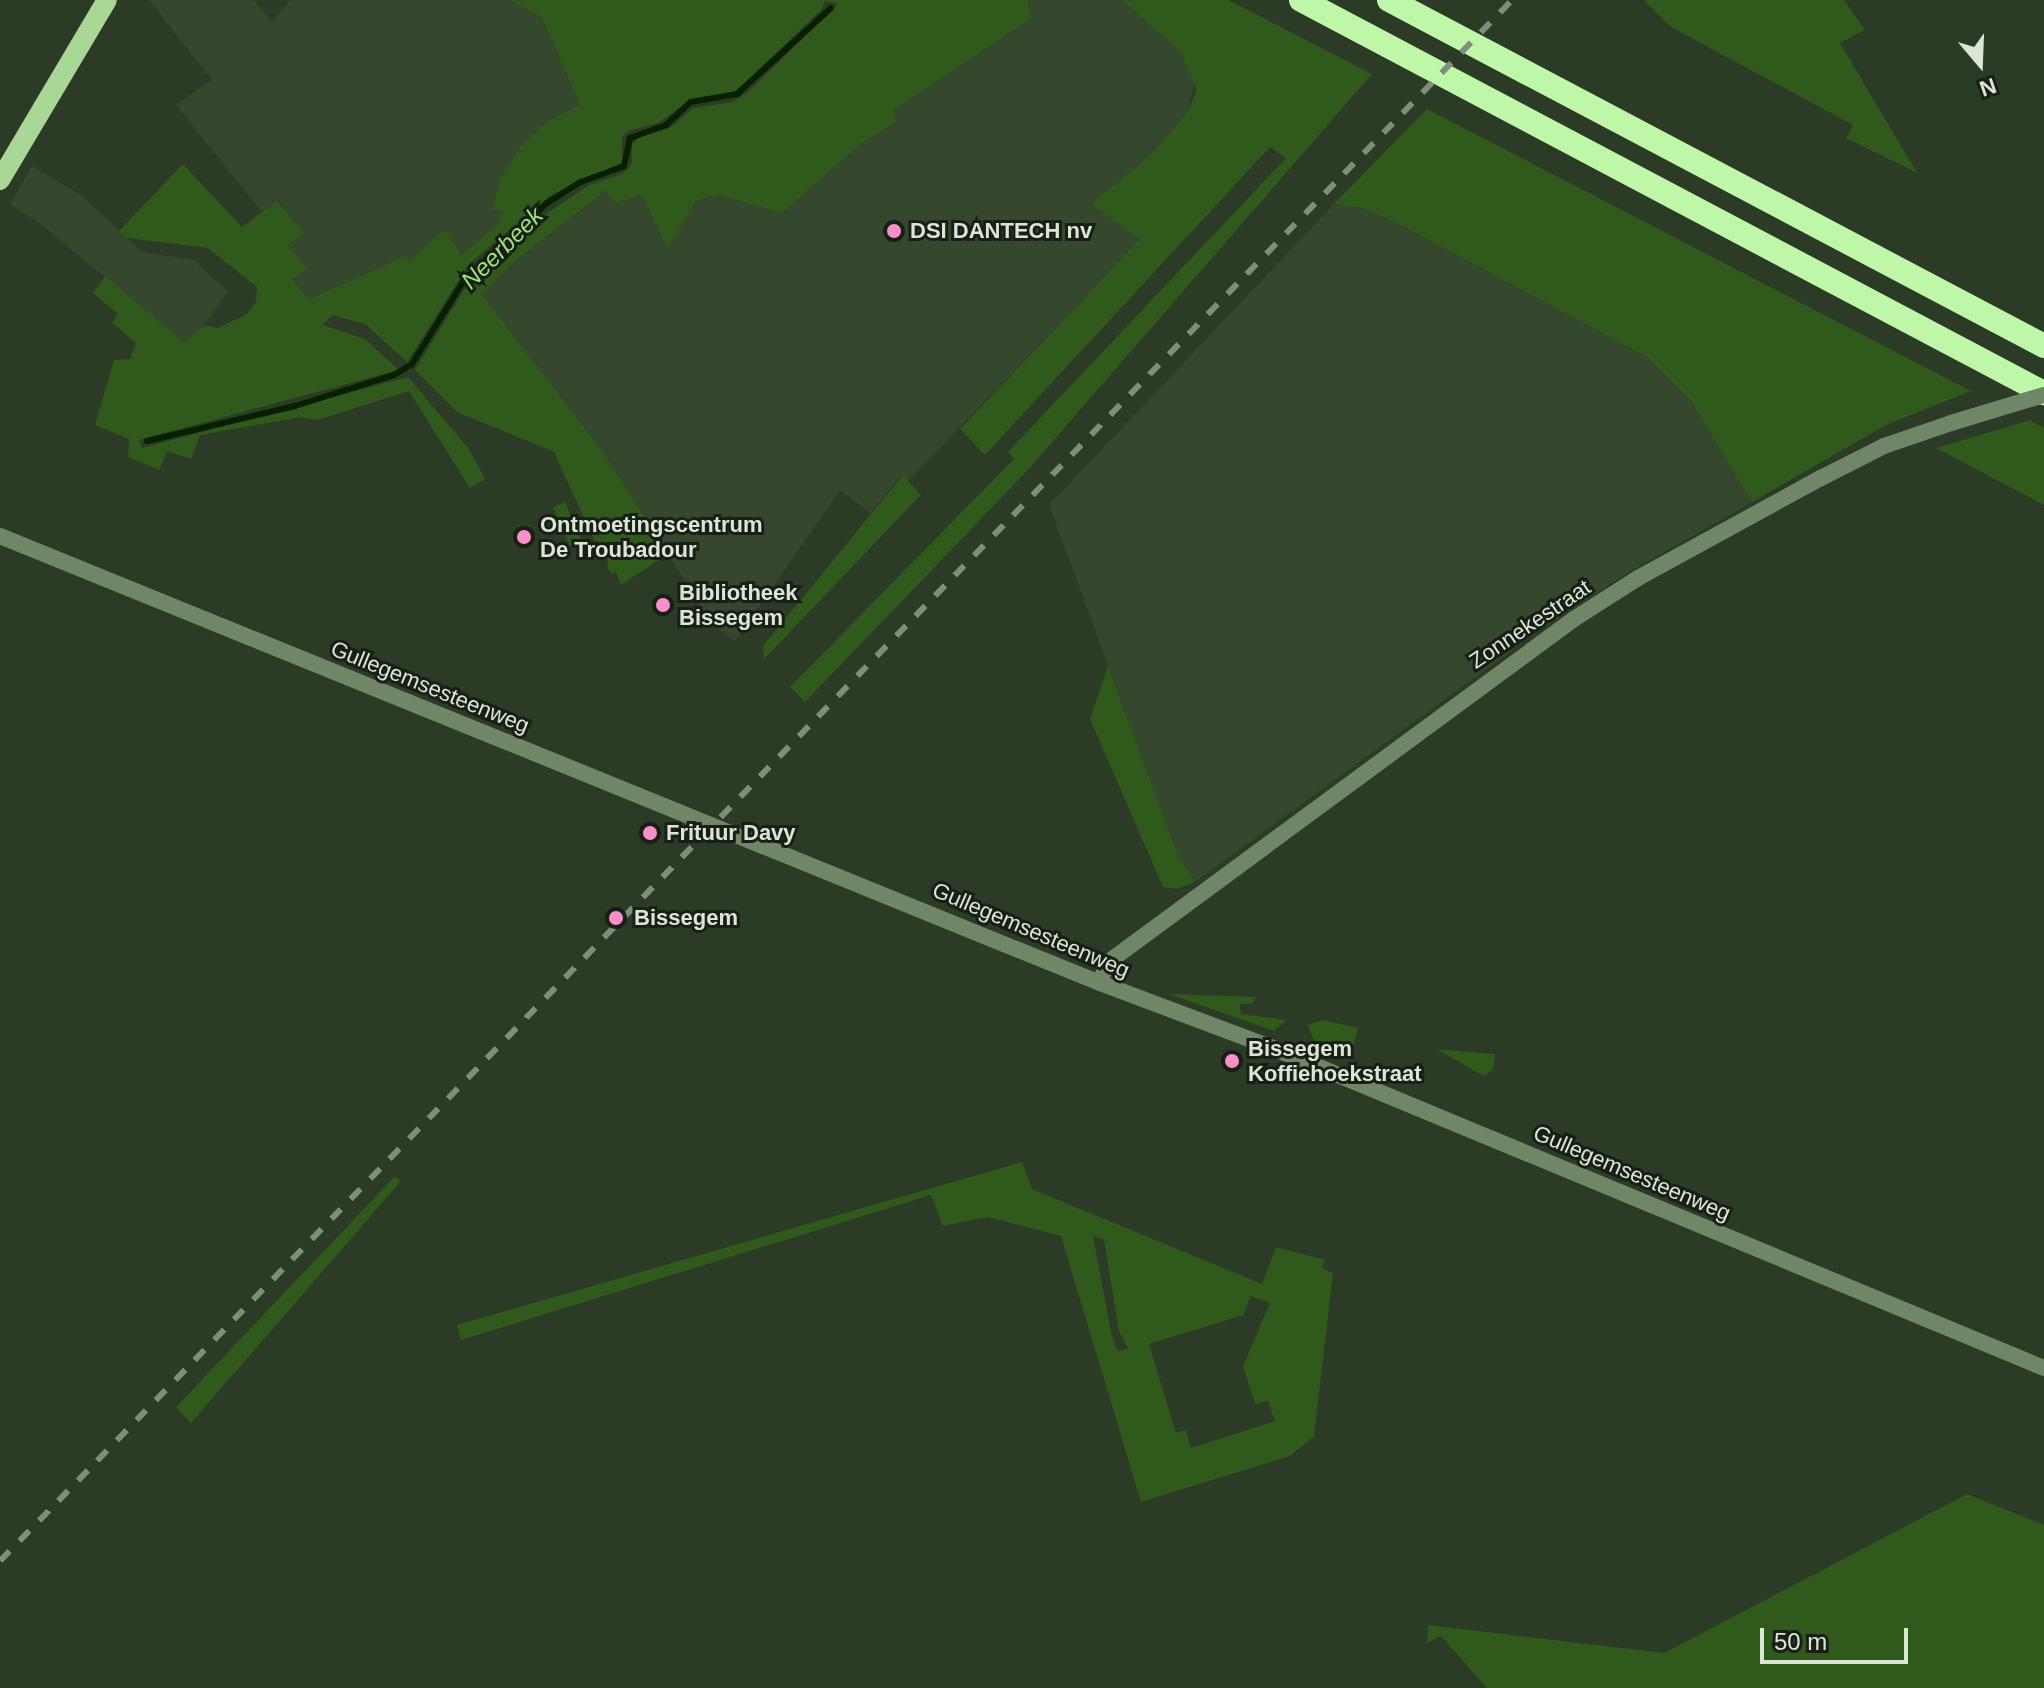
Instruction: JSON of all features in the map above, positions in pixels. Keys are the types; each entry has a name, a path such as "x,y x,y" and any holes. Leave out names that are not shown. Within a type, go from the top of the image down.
{"highway":[{"path":"1301,0 2044,394"},
{"path":"1389,0 2044,346"},
{"path":"1921,329 2044,407"}],"main road":[{"path":"0,180 107,0"}],"street":[{"name":"Zonnekestraat","path":"1100,983 1107,963 1574,619 1665,562 1884,446 2044,394"},
{"name":"Gullegemsesteenweg","path":"0,536 1100,983 1278,1050 2044,1368"}],"shaded area":[{"path":"149,0 254,0 272,22 290,0 510,0 542,18 580,106 546,122 520,147 493,209 505,209 497,225 461,255 409,262 405,257 309,299 292,279 307,269 288,245 303,233 278,201 262,212 176,105 212,80"},
{"path":"1122,0 1180,52 1195,80 1188,111 1152,155 1092,204 1141,239 908,481 902,475 870,513 840,490 735,641 713,625 603,452 482,294 510,265 607,191 642,194 685,217 695,201 718,195 782,213 861,144 897,121 891,111 1032,18 1028,2"},
{"path":"32,166 81,195 142,252 194,260 228,292 193,339 184,342 38,222 10,204"},
{"path":"1334,204 1362,208 1397,223 1647,357 1690,400 1752,502 1624,575 1527,639 1195,882 1178,855 1049,505"}],"green space":[{"path":"510,0 1033,0 1028,3 1032,18 892,111 897,121 861,144 782,213 718,195 695,201 668,249 642,195 614,203 606,191 510,265 482,294 603,452 668,554 621,585 616,572 611,574 608,568 607,546 597,546 554,452 457,412 415,370 469,282 525,228 589,185 622,174 632,164 632,144 640,137 670,128 693,108 732,102 748,92 838,4 825,1 821,10 735,92 692,99 658,123 628,131 622,137 622,163 551,195 469,264 407,362 365,324 332,315 323,325 365,339 399,370 139,440 142,448 408,377 469,449 485,479 470,488 409,391 317,420 302,417 200,435 191,459 167,451 159,470 128,457 129,439 95,425 114,360 130,359 136,343 112,323 118,314 93,293 105,276 184,342 205,325 218,328 247,314 256,302 257,287 208,248 127,238 119,231 183,164 242,227 277,201 304,233 288,245 308,269 292,279 309,299 406,256 409,262 444,230 462,254 497,225 504,210 493,210 500,180 520,147 546,122 580,105 542,18"},
{"path":"1122,0 1228,0 1372,74 1027,471 805,702 790,687 1014,459 1008,452 1286,158 1270,147 985,455 960,429 1140,239 1091,204 1152,154 1188,111 1197,90 1180,52"},
{"path":"1644,0 1844,0 1865,30 1840,43 1917,173 1846,138 1853,125 1671,27"},
{"path":"1427,109 1971,391 1886,425 1752,502 1690,400 1647,357 1397,223 1362,208 1334,204"},
{"path":"2030,420 2044,428 2044,505 1936,448"},
{"path":"903,475 921,495 764,659 763,646"},
{"path":"565,502 582,542 570,547 553,507"},
{"path":"1108,666 1178,855 1195,882 1177,889 1163,887 1090,719"},
{"path":"1169,994 1256,997 1252,1004 1240,1004 1241,1014 1286,1020 1274,1031"},
{"path":"1323,1020 1358,1028 1352,1053 1332,1053 1313,1039 1308,1025"},
{"path":"1436,1049 1495,1054 1493,1069 1484,1076"},
{"path":"1022,1162 1032,1189 1262,1284 1276,1247 1325,1260 1322,1268 1333,1273 1314,1436 1290,1456 1141,1502 1061,1236 988,1217 943,1226 931,1195 461,1340 457,1325","holes":["1093,1236 1104,1240 1119,1331 1128,1349 1118,1351 1112,1337","1251,1296 1270,1303 1243,1366 1255,1404 1268,1401 1275,1421 1191,1448 1186,1430 1176,1433 1149,1344 1243,1315"]},
{"path":"395,1176 401,1181 191,1423 176,1407"},
{"path":"1967,1494 2044,1525 2044,1688 1487,1688 1441,1636 1427,1643 1428,1625 1664,1653"}],"waterway":[{"name":"Neerbeek","path":"147,441 295,406 394,375 412,364 465,279 547,203 581,182 624,166 630,138 666,125 691,102 737,94 831,8"}],"railway":[{"path":"0,1561 1512,0"}],"place":[{"name":"DSI DANTECH nv","path":"894,231"},
{"name":"Ontmoetingscentrum De Troubadour","path":"524,537"},
{"name":"Bibliotheek Bissegem","path":"663,605"},
{"name":"Frituur Davy","path":"650,833"},
{"name":"Bissegem","path":"616,918"},
{"name":"Bissegem Koffiehoekstraat","path":"1232,1061"}]}
